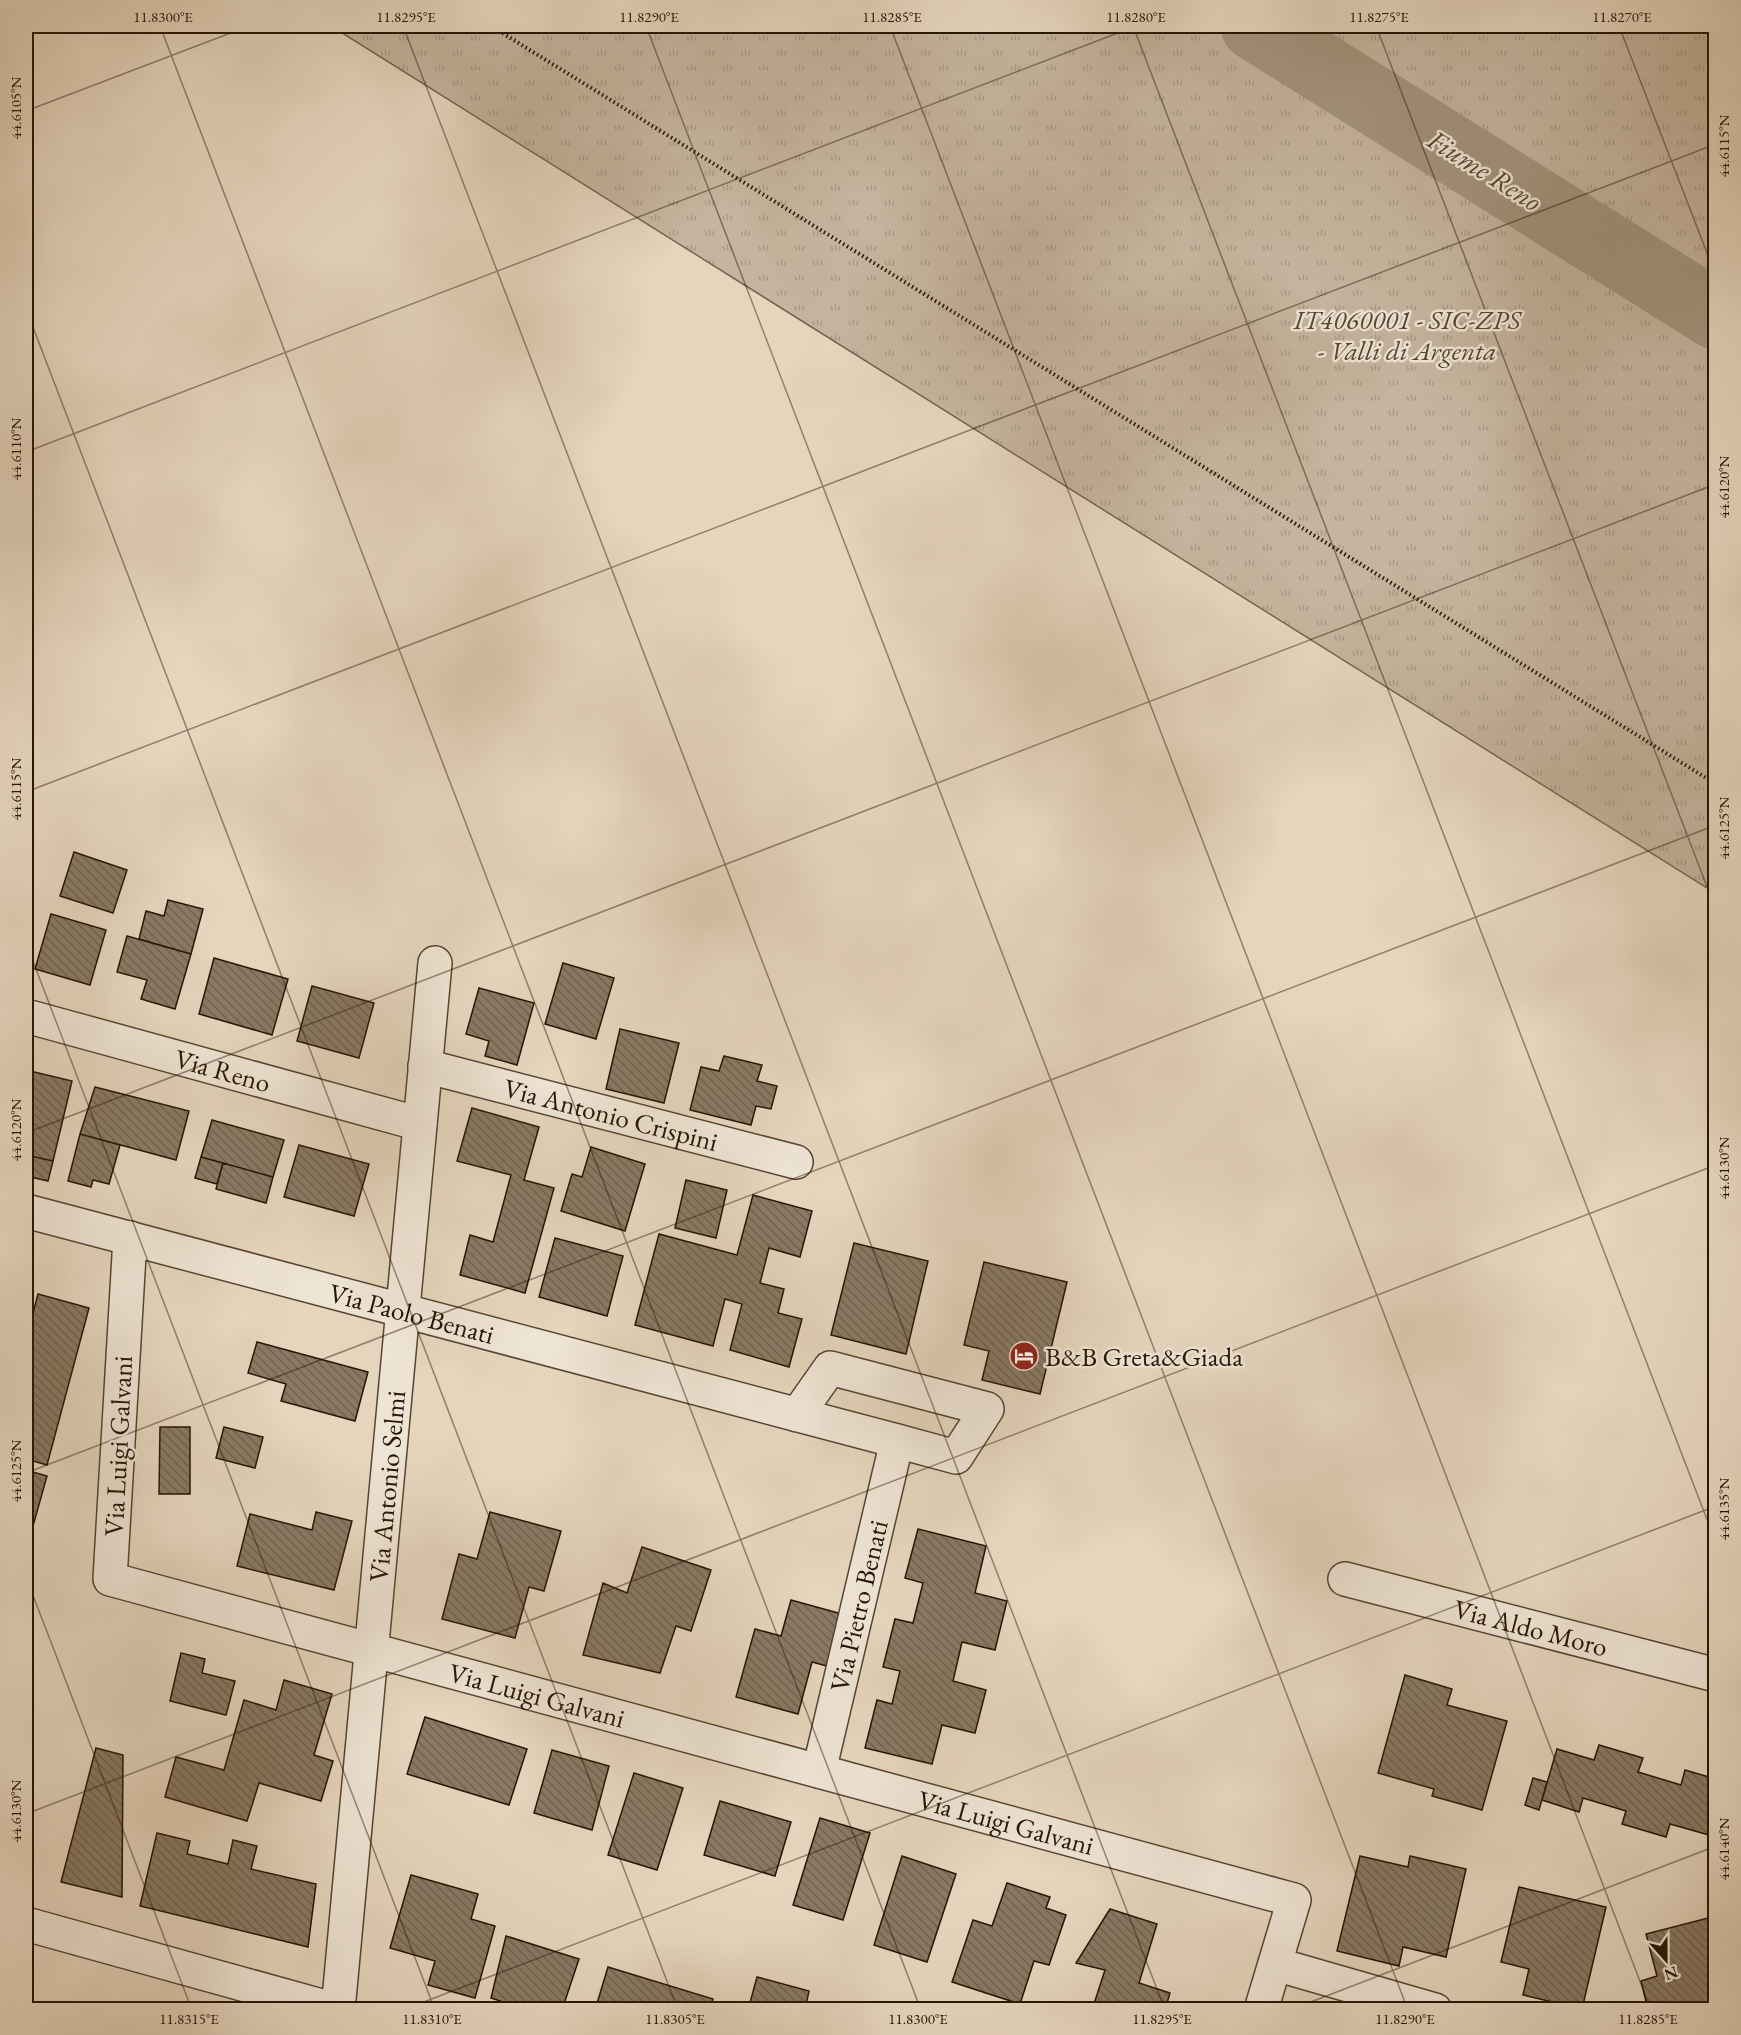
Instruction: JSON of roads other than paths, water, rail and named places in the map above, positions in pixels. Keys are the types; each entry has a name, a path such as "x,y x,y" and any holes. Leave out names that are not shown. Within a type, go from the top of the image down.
{"street":[{"name":"Via Antonio Selmi","path":"337,2010 435,963"},
{"name":"Via Reno","path":"26,1016 420,1124"},
{"name":"Via Antonio Crispini","path":"425,1066 796,1162"},
{"name":"Via Paolo Benati","path":"26,1211 130,1238 797,1415 897,1441 956,1457 987,1409 830,1368 797,1415"},
{"name":"Via Luigi Galvani","path":"130,1238 110,1579 1294,1900 1275,1964"},
{"name":"Via Pietro Benati","path":"819,1771 897,1441"},
{"name":"Via Aldo Moro","path":"1345,1579 1716,1675"},
{"path":"26,1924 337,2010"},
{"path":"1261,2010 1275,1964 1435,2010"}],"waterway":[{"name":"Fiume Reno","path":"1255,26 1716,315"}],"place":[{"name":"B&B Greta&Giada","path":"1024,1356"}],"park label":[{"name":"IT4060001 - SIC-ZPS - Valli di Argenta","path":"1407,334"}]}
